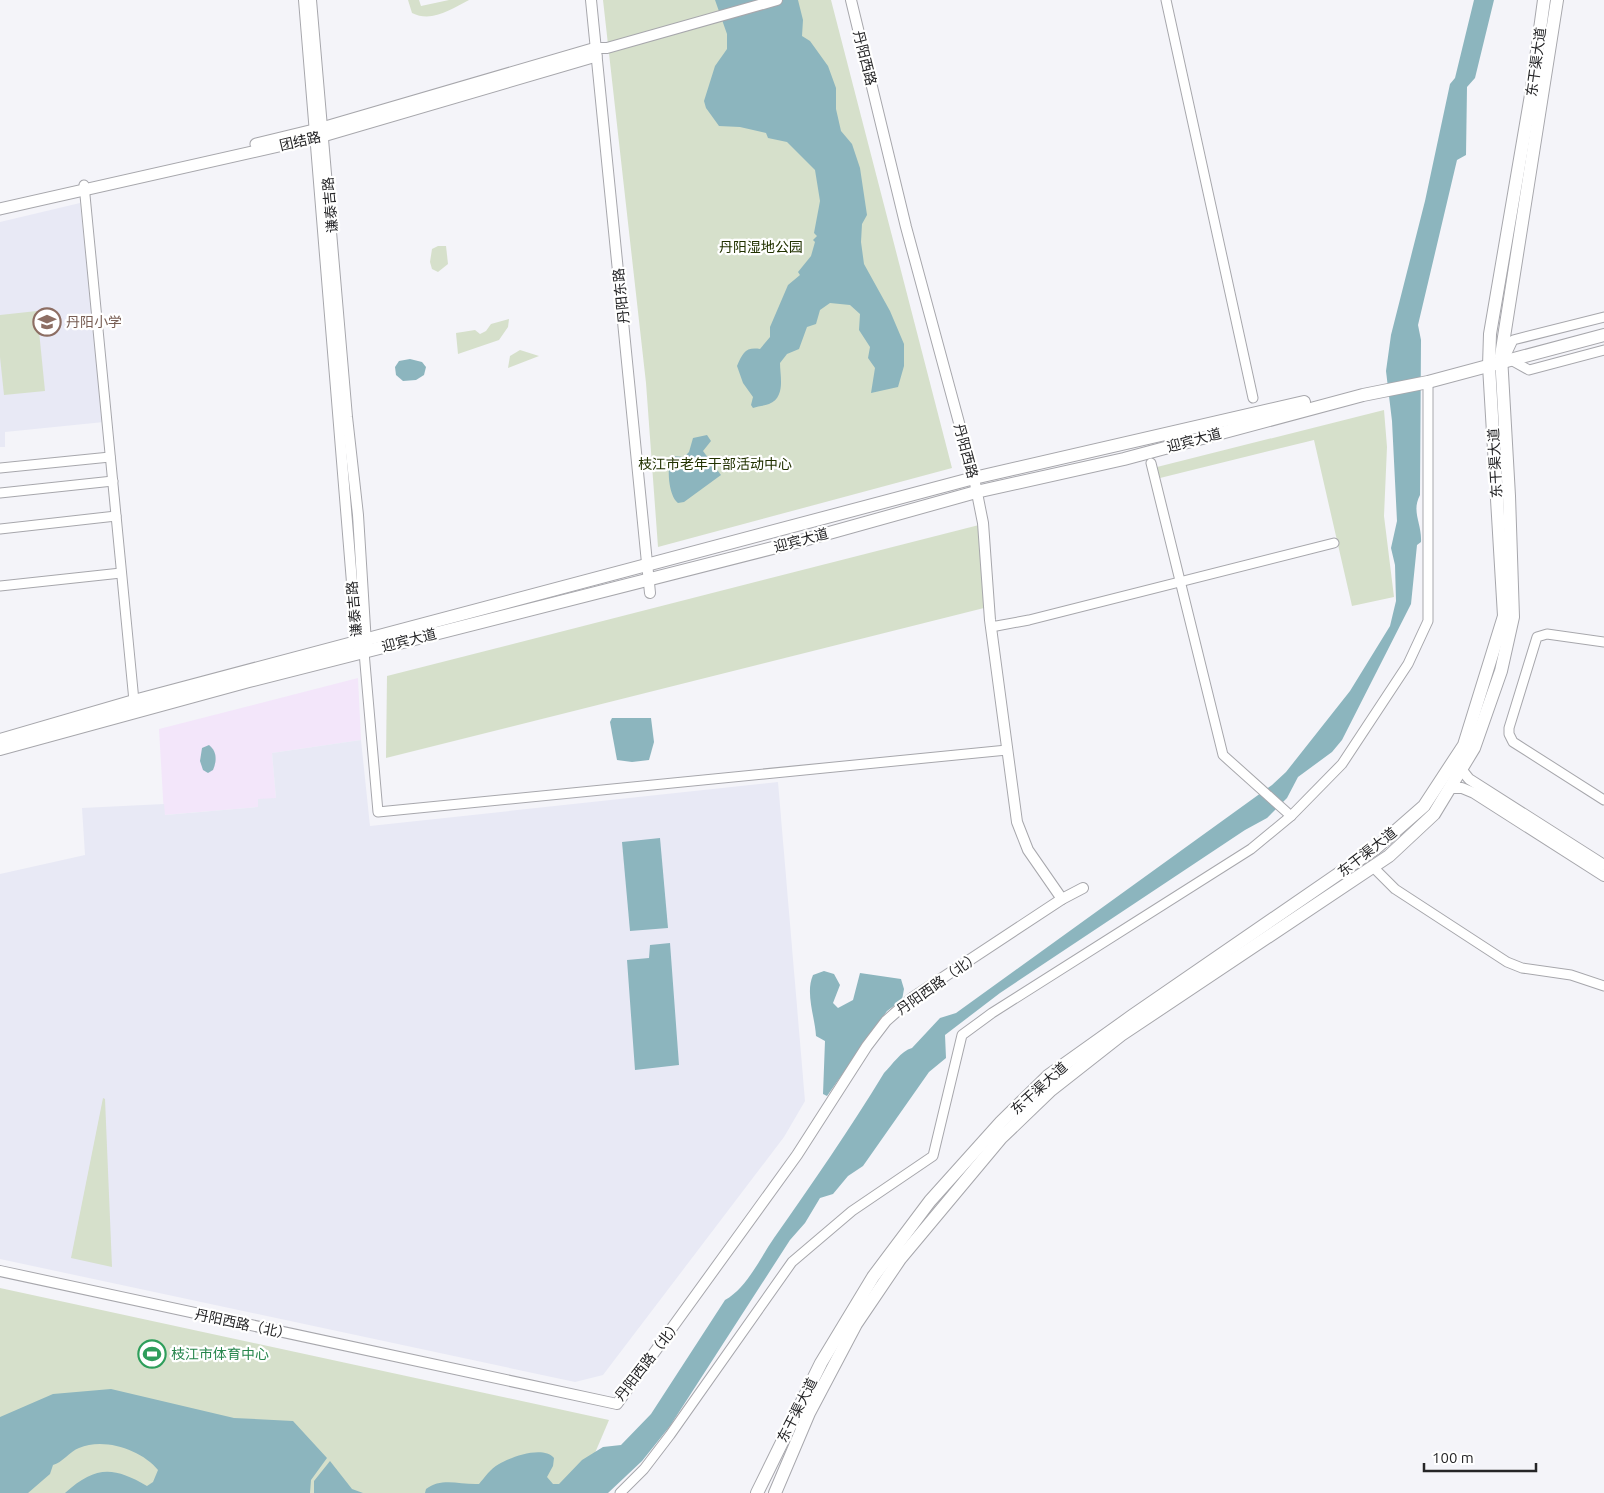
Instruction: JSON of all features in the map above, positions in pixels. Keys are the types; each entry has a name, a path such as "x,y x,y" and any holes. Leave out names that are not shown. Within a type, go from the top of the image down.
{"main road":[{"name":"东干渠大道","path":"775,1493 809,1413 856,1324 900,1259 1001,1138 1051,1090 1121,1035 1389,856 1434,814 1474,748 1501,672 1513,618 1499,360 1490,334 1531,96 1544,0"},
{"name":"东干渠大道","path":"757,1493 821,1362 873,1277 930,1201 1002,1122 1048,1076 1376,848 1424,806 1464,745 1504,616 1499,360 1557,0"},
{"name":"团结路","path":"0,209 319,133 599,51"},
{"name":"团结路","path":"0,202 84,188"},
{"name":"迎宾大道","path":"0,740 134,701 649,572 974,478 1421,381 1604,330"},
{"name":"迎宾大道","path":"1499,360 1604,336"},
{"name":"迎宾大道","path":"649,572 804,540 976,492 1124,459 1363,395 1379,389"},
{"name":"迎宾大道","path":"0,749 363,645"}],"street":[{"name":"谦泰吉路","path":"304,0 319,133"},
{"name":"谦泰吉路","path":"311,0 319,133 363,645"},
{"name":"丹阳东路","path":"591,0 599,51 650,592"},
{"path":"599,51 777,0"},
{"name":"丹阳西路","path":"851,0 906,227 974,478 983,524 991,626 1017,822 1028,850 1062,899"},
{"path":"1166,0 1253,398"},
{"path":"84,188 134,701"},
{"path":"1604,317 1513,340 1499,360 1530,370 1604,350"},
{"path":"620,1493 644,1469 670,1435 792,1262 852,1211 933,1156 962,1035 992,1013 1251,849 1291,816 1342,764 1408,664 1428,621 1421,381"},
{"path":"0,468 110,457"},
{"path":"1151,464 1223,755 1291,816"},
{"path":"0,493 113,481"},
{"path":"0,529 116,516"},
{"path":"991,626 1029,620 1334,543"},
{"path":"0,586 121,573"},
{"path":"1604,642 1547,634 1537,637 1508,728 1513,742 1604,800"},
{"path":"363,645 378,812 1007,750"},
{"path":"1458,754 1457,764 1461,770 1485,789 1604,865"},
{"path":"1450,788 1462,788 1474,793 1604,876"},
{"path":"1373,867 1401,892 1507,962 1522,968 1572,975 1604,986"},
{"name":"丹阳西路（北）","path":"0,1271 616,1404 797,1154 867,1046 886,1021 912,998 1062,899 1084,888"}],"shaded area":[{"name":"丹阳小学","path":"80,203 104,422 5,432 5,447 0,447 0,222"},
{"path":"358,678 361,740 272,753 276,798 258,807 164,815 159,729"},
{"path":"361,740 370,826 778,782 805,1101 784,1137 603,1375 575,1382 0,1259 0,874 85,855 82,808 164,804 165,815 258,807 258,799 276,798 272,753"}],"green space":[{"path":"408,0 419,0 421,6 449,0 469,0 441,14 419,16 412,13"},
{"name":"丹阳湿地公园","path":"603,0 831,0 952,468 658,547 646,383"},
{"path":"438,246 446,246 448,264 438,272 432,269 430,262 432,249"},
{"path":"37,311 45,391 4,395 0,357 0,315"},
{"path":"509,319 508,327 499,340 458,354 456,333 475,330 480,334 486,331 491,324"},
{"path":"520,350 539,356 508,368 510,356"},
{"path":"1384,410 1387,447 1384,516 1394,597 1352,606 1314,440 1160,478 1157,467"},
{"path":"979,525 984,608 386,758 387,676"},
{"path":"103,1098 105,1099 112,1267 71,1258"},
{"name":"枝江市体育中心","path":"0,1288 609,1420 578,1493 0,1493"}],"water":[{"path":"715,0 798,0 803,20 802,36 810,41 828,66 836,88 836,109 841,131 852,144 860,168 867,215 862,224 861,242 864,264 890,311 904,344 904,366 898,387 871,393 875,368 868,358 870,347 859,330 860,314 850,305 830,303 820,310 816,324 807,327 799,349 787,354 780,363 781,386 778,396 767,405 753,408 751,405 753,397 743,383 737,366 745,352 751,349 760,349 770,337 770,327 788,285 800,275 798,272 811,256 815,242 813,240 817,236 814,233 820,201 815,170 787,142 768,138 766,133 740,127 719,126 706,108 704,101 715,66 727,49 727,34"},
{"path":"1474,0 1494,0 1475,78 1467,87 1466,155 1457,160 1418,325 1421,340 1420,495 1416,507 1421,542 1417,545 1411,604 1342,740 1332,752 1298,777 1287,798 1267,818 1245,830 1000,993 945,1035 946,1058 929,1072 863,1166 848,1176 833,1194 820,1198 805,1223 790,1240 670,1426 642,1461 608,1493 425,1493 426,1489 438,1483 479,1484 499,1464 511,1458 535,1452 549,1454 554,1458 553,1466 547,1477 553,1484 559,1484 582,1460 603,1447 621,1445 651,1414 725,1300 740,1288 752,1272 817,1177 884,1073 897,1059 904,1052 912,1048 940,1018 956,1013 1272,785 1286,772 1350,691 1390,626 1396,601 1395,565 1391,548 1397,521 1392,421 1386,371 1391,335 1425,201 1450,84 1455,78"},
{"path":"410,359 422,362 426,367 424,375 416,380 403,381 396,375 395,367 399,361"},
{"path":"707,435 711,441 703,451 721,475 684,502 678,503 670,488 669,467 671,456 684,457 689,452 693,438"},
{"path":"612,718 651,718 654,742 649,760 632,762 617,760 610,722"},
{"path":"209,745 214,750 216,760 213,770 208,773 203,770 200,761 202,748"},
{"path":"660,838 668,928 630,931 622,842"},
{"path":"670,943 679,1065 635,1070 627,960 649,958 650,945"},
{"path":"824,971 834,974 840,985 833,1003 838,1008 853,1000 860,973 901,979 904,989 902,1000 887,1011 827,1096 823,1094 825,1041 816,1036 810,989 813,975"},
{"path":"111,1389 234,1418 293,1421 327,1458 311,1480 310,1493 65,1493 86,1478 105,1472 124,1475 147,1486 153,1482 158,1470 133,1451 111,1445 89,1445 76,1450 53,1465 50,1474 28,1493 0,1493 0,1417 53,1394"},
{"path":"330,1461 352,1489 363,1493 314,1493 314,1481"}],"place":[{"name":"丹阳小学","path":"47,322"},
{"name":"枝江市体育中心","path":"152,1354"}],"park label":[{"name":"枝江市老年干部活动中心","path":"715,464"}]}
